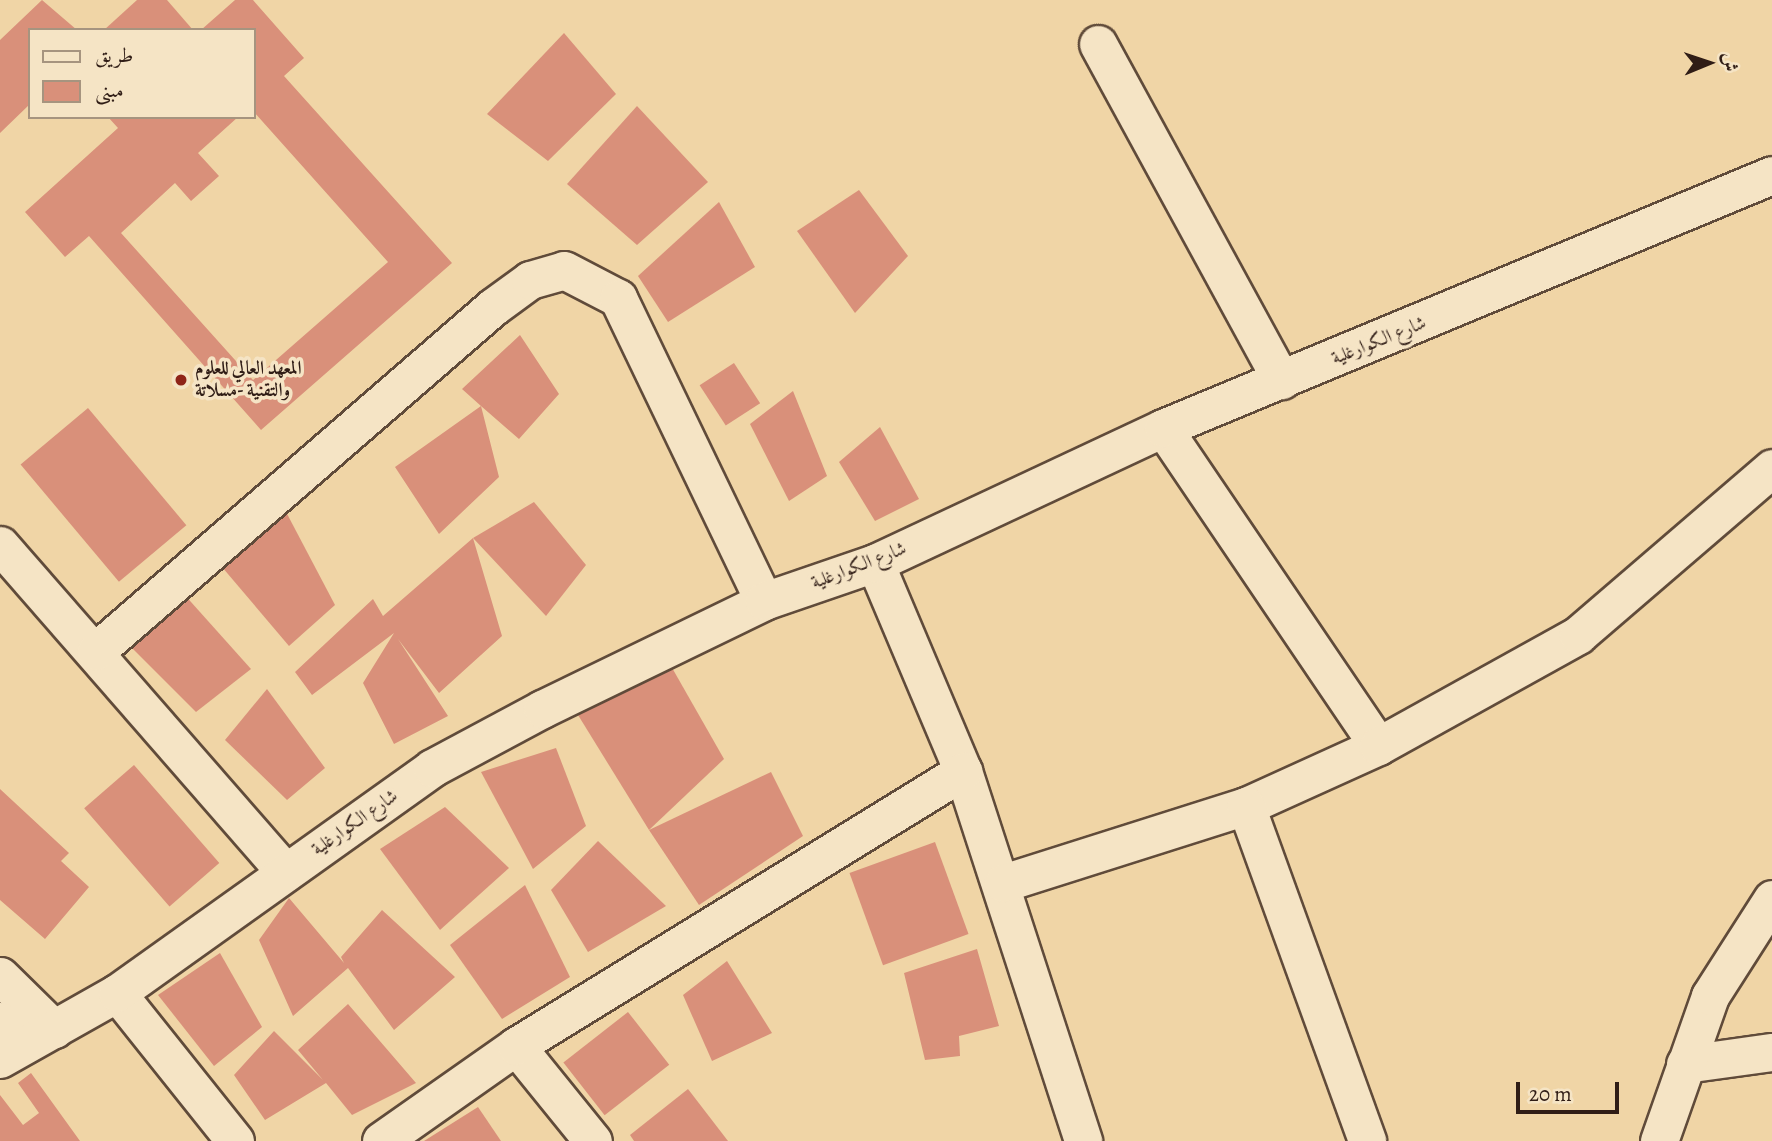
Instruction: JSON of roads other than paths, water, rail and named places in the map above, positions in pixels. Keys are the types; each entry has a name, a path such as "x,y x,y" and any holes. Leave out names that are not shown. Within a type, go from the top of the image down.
{"street":[{"path":"1098,44 1282,380"},
{"name":"شارع الكوارغلية","path":"20,1038 117,993 432,768 764,601 875,563 1163,428 1772,176"},
{"path":"96,650 493,307 530,280 564,270 618,298 764,601"},
{"path":"1163,428 1378,746"},
{"path":"1003,883 1246,806 1378,746 1578,635 1772,468"},
{"path":"0,545 96,650 285,873"},
{"path":"875,563 963,771 1003,883 1083,1141"},
{"path":"381,1141 516,1046 963,771"},
{"path":"1246,806 1367,1141"},
{"path":"1659,1141 1685,1064 1725,967 1772,899"},
{"path":"0,976 20,1038"},
{"path":"117,993 235,1141"},
{"path":"516,1046 593,1141"},
{"path":"1685,1064 1772,1052"}],"place":[{"name":"المعهد العالي للعلوم والتقنية -مسلاتة","path":"181,380"}]}
